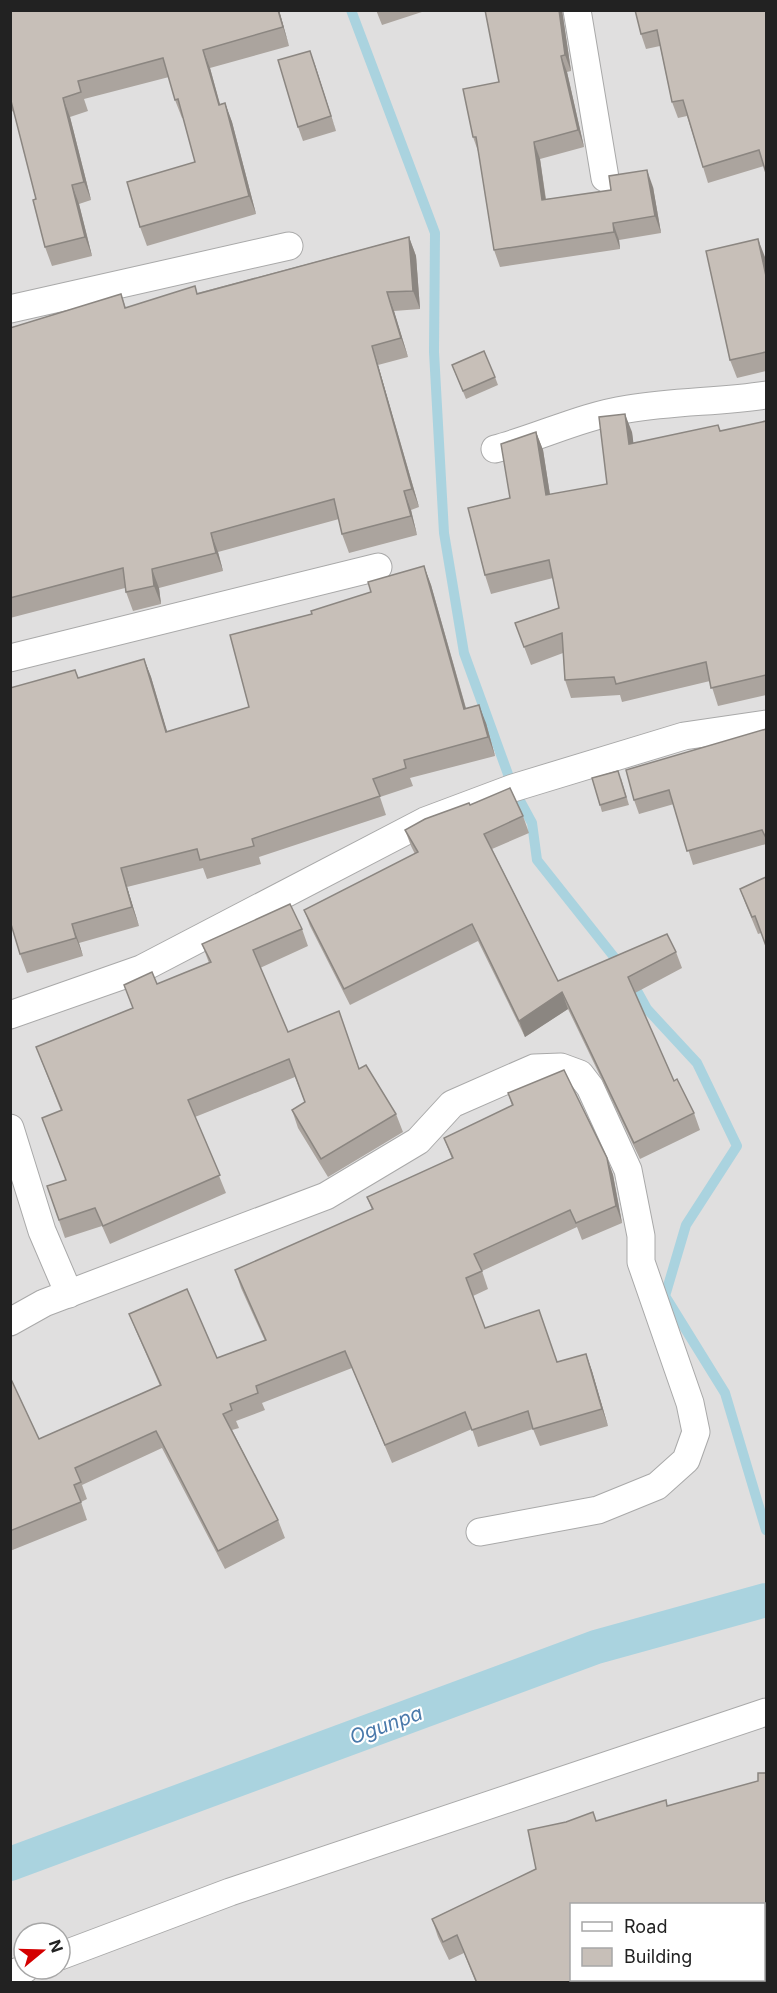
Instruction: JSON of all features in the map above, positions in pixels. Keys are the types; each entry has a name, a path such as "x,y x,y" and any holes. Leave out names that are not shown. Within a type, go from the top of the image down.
{"street":[{"path":"577,10 605,178"},
{"path":"10,309 289,246"},
{"path":"495,448 531,440 592,417 628,409 766,395"},
{"path":"10,658 378,567"},
{"path":"10,1015 141,969 425,821 513,788 684,736 766,724"},
{"path":"10,1322 69,1294 326,1196 418,1141 452,1104 534,1068 561,1067 580,1074 590,1087 628,1170 640,1236 641,1262 690,1402 696,1432 686,1460 657,1486 598,1510 480,1532"},
{"path":"10,1128 42,1231 69,1294"},
{"path":"72,1952 241,1889 766,1712"}],"shaded area":[{"path":"11,11 766,11 766,1982 11,1982"}],"building":[{"path":"10,10 278,10 283,27 203,50 219,105 225,103 249,196 140,227 127,182 195,162 178,99 175,100 163,58 78,81 81,92 63,98 84,182 72,185 85,237 45,247 33,200 36,199 10,97"},
{"path":"485,10 559,10 565,55 561,56 578,130 534,142 542,200 611,190 609,176 647,170 655,216 613,223 614,232 494,250 476,137 473,137 463,89 499,82"},
{"path":"635,10 766,10 766,173 759,150 703,167 683,100 672,102 657,30 641,34"},
{"path":"310,51 331,116 298,127 278,60"},
{"path":"409,237 413,291 387,292 401,338 372,346 412,489 404,491 411,516 342,534 334,499 211,533 216,553 152,569 154,586 126,592 123,568 10,598 10,328 121,294 125,308 195,286 197,294"},
{"path":"758,239 766,276 766,352 730,360 706,251"},
{"path":"484,351 495,377 463,391 452,365"},
{"path":"625,414 629,444 718,425 720,431 766,421 766,675 711,688 706,662 616,684 614,677 565,680 562,633 524,647 515,623 559,608 549,560 485,575 468,508 510,498 501,444 536,432 546,495 607,484 599,417"},
{"path":"424,566 464,709 479,705 488,737 404,760 406,768 373,779 380,796 252,839 254,846 200,860 197,849 121,868 132,907 72,924 76,938 20,954 10,921 10,688 75,670 78,678 144,659 166,732 249,707 230,635 312,614 311,611 371,592 368,582"},
{"path":"766,729 766,838 762,830 687,851 669,790 634,800 626,770"},
{"path":"618,771 626,797 600,805 592,778"},
{"path":"510,788 523,816 484,834 558,981 667,934 676,952 628,977 674,1081 677,1079 694,1113 634,1143 562,992 519,1021 472,924 344,989 304,910 418,852 405,830 425,819 469,803 470,805"},
{"path":"766,877 766,946 755,916 752,917 740,889"},
{"path":"290,904 302,929 253,950 288,1032 339,1011 359,1069 366,1065 396,1114 321,1159 292,1110 305,1102 289,1059 188,1100 220,1175 103,1226 95,1208 59,1220 47,1186 66,1180 42,1118 62,1110 36,1047 133,1008 124,985 152,972 157,984 211,962 202,944"},
{"path":"564,1070 607,1158 616,1206 576,1223 570,1210 474,1254 482,1271 466,1278 485,1328 539,1310 557,1362 586,1354 602,1409 533,1429 528,1411 472,1430 465,1412 385,1445 345,1351 256,1386 258,1393 230,1404 232,1410 223,1414 278,1520 218,1551 156,1431 75,1468 81,1482 74,1485 81,1502 10,1531 10,1377 39,1439 161,1385 129,1314 187,1289 217,1358 266,1340 235,1270 373,1209 367,1197 453,1158 444,1138 513,1105 508,1093"},
{"path":"758,1773 766,1773 766,1958 765,1903 570,1903 570,1981 656,1981 651,1983 477,1983 457,1935 443,1942 432,1919 536,1869 528,1830 566,1822 593,1812 596,1821 666,1800 667,1806 758,1781"}],"waterway":[{"path":"351,10 435,233 434,352 444,533 464,653 513,788 532,823 537,860 622,967"},
{"path":"631,980 647,1009 697,1063 737,1146 686,1225 665,1296 725,1393 766,1530"},
{"name":"Ogunpa","path":"10,1864 596,1647 766,1600"}]}
